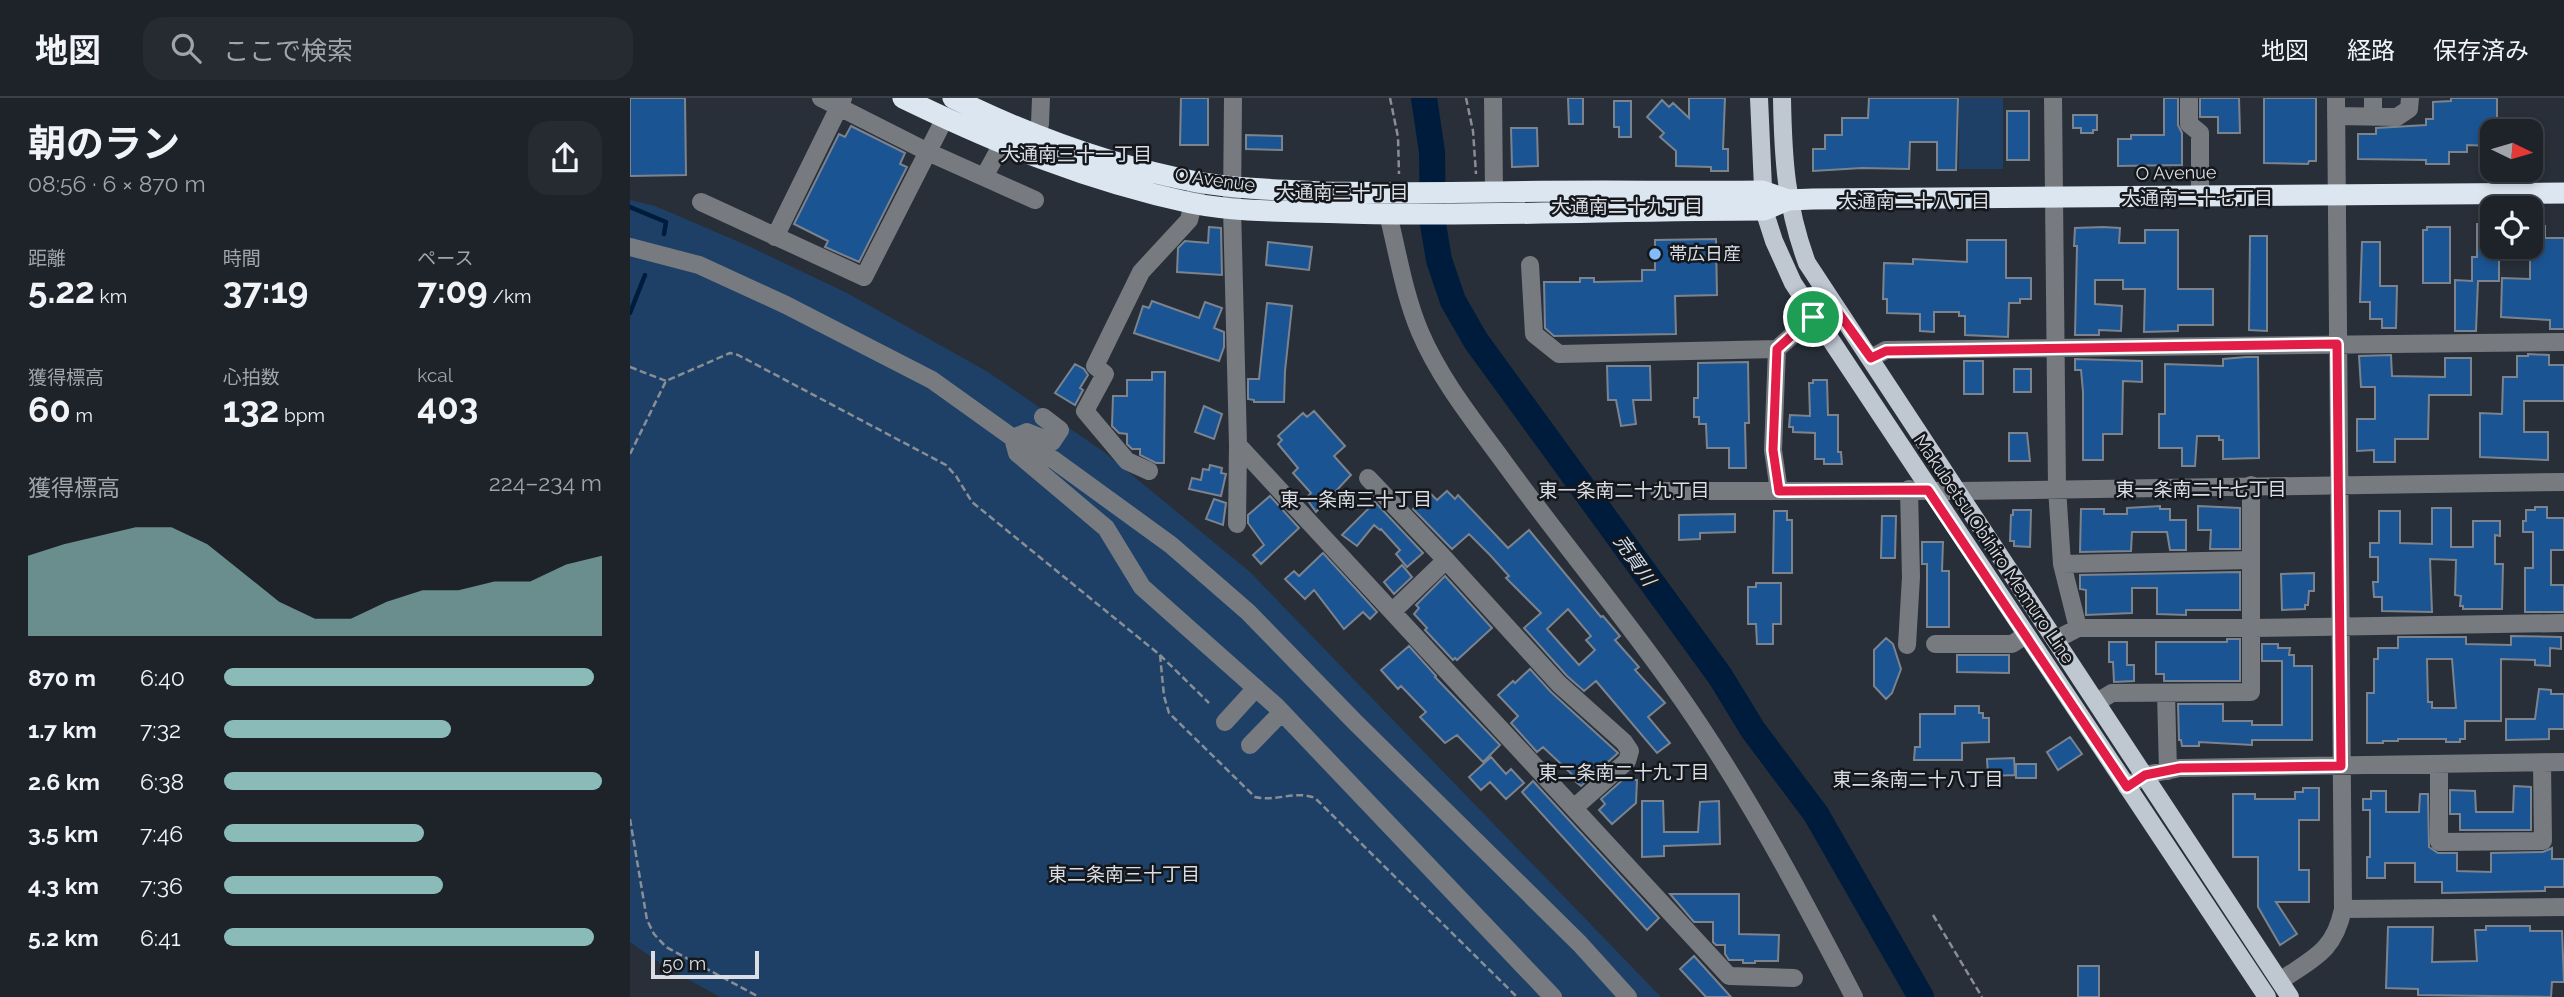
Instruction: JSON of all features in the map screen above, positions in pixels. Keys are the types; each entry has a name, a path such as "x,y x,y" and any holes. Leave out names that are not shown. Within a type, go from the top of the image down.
{"highway":[{"name":"O Avenue","path":"903,98 1002,144 1034,145 1198,182 1233,197 1395,214 1476,198 1763,200"},
{"name":"O Avenue","path":"953,98 1091,177 1194,203 1266,190 1401,187 1476,198 1763,200 2564,193"}],"main road":[{"name":"Makubetsu Obihiro Memuro Line","path":"1759,98 1763,200 1774,241 1788,273 1813,317 2267,997"},
{"name":"Makubetsu Obihiro Memuro Line","path":"1782,98 1783,166 1788,200 1795,232 1807,263 2290,997"}],"street":[{"path":"821,98 841,102 928,152 1035,200"},
{"path":"1034,145 1040,124 1041,98"},
{"path":"1233,98 1237,524"},
{"path":"1476,198 1493,98"},
{"path":"2053,98 2057,488 2062,564 2078,628"},
{"path":"2189,98 2189,124 2200,133 2200,196"},
{"path":"2280,981 2328,948 2339,930 2343,909 2336,98"},
{"path":"2373,98 2373,117"},
{"path":"2336,116 2397,117 2409,109 2410,98"},
{"path":"775,237 841,102"},
{"path":"701,202 864,277 945,118"},
{"path":"984,177 1002,144"},
{"path":"1149,471 1128,461 1085,411 1105,374 1095,366 1141,272 1189,220 1198,182"},
{"path":"1395,214 1408,299 1421,333 1441,371 1478,428 1672,685 1713,745 1814,920 1854,997"},
{"path":"630,247 699,265 786,304 932,380 1013,438 1054,460 1171,545 1248,612 1355,722 1580,944 1628,997"},
{"path":"1530,265 1534,334 1559,354 1777,349 1830,301"},
{"path":"1871,358 1886,351 2056,347 2564,342"},
{"path":"1777,349 1773,450 1779,491"},
{"path":"1013,438 1027,432 1052,442 1060,430 1043,417"},
{"path":"1013,438 1017,453 1106,528 1142,587 1282,712 1553,997"},
{"path":"1238,445 1729,976 1794,978"},
{"path":"1368,478 1559,684 1624,742 1630,751 1627,761 1575,807"},
{"path":"1659,491 1959,491 2564,482"},
{"path":"2097,702 2112,693 2251,692 2251,485"},
{"path":"1907,645 1911,577 1909,489"},
{"path":"1393,611 1446,560"},
{"path":"2062,564 2251,560"},
{"path":"2055,640 2078,628 2564,623"},
{"path":"1935,644 2012,644 2026,635"},
{"path":"1225,722 1256,688"},
{"path":"2166,693 2168,771"},
{"path":"1250,745 1282,712"},
{"path":"2439,765 2439,842 2543,841 2542,762"},
{"path":"2127,787 2145,775 2180,768 2564,762"},
{"path":"2343,909 2564,907"}],"path":[{"path":"1390,98 1398,137 1401,187"},
{"path":"1466,98 1473,131 1476,198"},
{"path":"630,454 666,381 730,353 738,355 946,465 972,502 1160,655 1209,704"},
{"path":"630,367 666,381"},
{"path":"1160,655 1164,696 1169,713 1255,797 1269,800 1305,794 1315,798 1517,997"},
{"path":"630,820 647,920 653,934 666,947 759,997"},
{"path":"1933,915 1982,997"}],"shaded area":[{"path":"1959,98 2003,98 2003,169 1959,169"},
{"path":"630,200 655,206 746,245 847,293 988,372 1104,452 1250,572 1661,997 720,997 664,966 630,942"}],"building":[{"path":"630,98 685,98 686,175 630,176"},
{"path":"1181,98 1208,98 1208,145 1180,145"},
{"path":"1568,98 1583,98 1583,124 1569,124"},
{"path":"1689,98 1725,98 1723,149 1728,149 1728,171 1711,171 1711,167 1676,166 1676,151 1660,137 1664,133 1647,117 1662,100 1669,107 1673,103 1689,118"},
{"path":"1869,98 1958,98 1956,170 1937,170 1937,142 1910,142 1909,169 1813,171 1813,149 1825,149 1825,135 1842,135 1842,118 1868,118"},
{"path":"2164,98 2178,98 2182,165 2118,166 2118,139 2131,139 2131,135 2164,135"},
{"path":"2200,98 2239,98 2240,133 2218,133 2218,117 2200,117"},
{"path":"2264,98 2316,98 2316,161 2309,161 2308,164 2264,163"},
{"path":"2451,98 2497,98 2497,119 2480,119 2480,146 2467,145 2467,152 2449,152 2449,164 2426,164 2426,160 2358,159 2358,134 2376,134 2376,128 2426,125 2426,119 2433,119 2433,102 2451,101"},
{"path":"1614,101 1631,101 1631,137 1619,137 1619,127 1614,127"},
{"path":"2007,111 2029,111 2029,160 2007,160"},
{"path":"2073,115 2097,115 2097,130 2093,130 2093,133 2081,133 2081,128 2073,128"},
{"path":"851,126 905,153 900,164 907,167 859,262 825,247 828,241 794,224 839,134 845,137"},
{"path":"1511,128 1537,128 1538,166 1512,167"},
{"path":"1246,135 1282,136 1282,150 1246,149"},
{"path":"2477,224 2480,224 2480,259 2499,259 2499,281 2478,281 2476,331 2455,331 2455,280 2472,281 2472,257 2477,257"},
{"path":"2545,226 2545,238 2564,238 2564,329 2550,329 2550,320 2501,317 2502,278 2530,279 2530,259 2543,259"},
{"path":"1209,227 1221,228 1222,275 1177,272 1178,248 1185,241 1208,243"},
{"path":"2427,227 2450,227 2450,283 2423,283 2423,230 2427,230"},
{"path":"2075,228 2120,228 2119,243 2145,243 2145,230 2178,230 2178,289 2213,289 2213,325 2178,325 2178,331 2144,332 2145,289 2123,289 2123,280 2095,280 2095,304 2122,306 2121,331 2099,330 2099,335 2075,335"},
{"path":"2250,236 2267,236 2267,331 2249,330"},
{"path":"1716,239 1717,295 1675,296 1676,334 1554,336 1545,328 1544,282 1580,282 1580,278 1594,278 1594,282 1642,281 1642,270 1655,270 1655,240"},
{"path":"1967,240 2006,240 2006,278 2031,278 2031,299 2009,303 2008,337 1965,335 1965,316 1959,316 1959,312 1934,312 1934,332 1920,331 1920,314 1887,313 1887,299 1883,299 1884,263 1913,264 1913,259 1967,262"},
{"path":"1268,242 1312,247 1309,270 1266,265"},
{"path":"2362,242 2380,242 2380,286 2397,286 2396,328 2382,328 2382,319 2370,319 2370,302 2360,302"},
{"path":"1152,301 1199,318 1205,302 1222,308 1214,328 1224,332 1224,347 1219,361 1134,333 1143,306 1149,308"},
{"path":"1267,303 1292,306 1284,402 1254,402 1248,399 1248,379 1259,379"},
{"path":"2391,355 2392,376 2445,377 2445,358 2471,358 2471,395 2429,395 2428,439 2395,439 2395,462 2374,462 2374,450 2357,451 2357,419 2375,419 2375,387 2361,387 2359,356"},
{"path":"2549,355 2549,365 2564,365 2564,401 2524,401 2524,432 2548,432 2548,460 2480,457 2480,413 2502,414 2503,377 2517,377 2517,356"},
{"path":"2258,357 2259,458 2223,459 2223,440 2219,440 2219,436 2197,436 2195,466 2182,466 2182,448 2159,448 2159,414 2165,414 2165,364 2223,366 2223,359"},
{"path":"2075,359 2142,361 2142,382 2123,381 2122,434 2103,434 2103,460 2083,460 2083,392 2081,370 2075,370"},
{"path":"1964,361 1983,361 1983,394 1964,394"},
{"path":"1748,362 1749,423 1745,423 1746,468 1729,468 1729,448 1707,448 1706,424 1699,424 1699,417 1694,417 1694,398 1698,398 1698,363"},
{"path":"1075,364 1088,375 1080,388 1083,390 1075,405 1055,393"},
{"path":"1607,366 1650,366 1651,400 1633,400 1636,424 1621,426 1616,400 1608,400"},
{"path":"2014,369 2031,369 2031,392 2014,392"},
{"path":"1152,372 1165,372 1164,463 1156,463 1140,455 1140,449 1132,449 1127,444 1127,434 1119,433 1112,426 1113,396 1127,396 1127,380 1152,380"},
{"path":"1813,380 1827,380 1828,415 1838,415 1838,452 1841,452 1842,464 1824,464 1824,459 1815,459 1815,433 1793,432 1793,427 1789,427 1790,415 1810,416 1809,383 1813,383"},
{"path":"1204,406 1222,414 1214,439 1195,432"},
{"path":"1314,411 1345,446 1334,456 1351,475 1316,512 1306,498 1311,493 1293,473 1298,468 1278,444 1282,440 1278,436 1303,413 1307,417"},
{"path":"2009,433 2027,433 2030,461 2009,461"},
{"path":"1210,465 1222,468 1221,473 1226,474 1221,496 1189,489 1192,478 1201,480 1203,469 1209,470"},
{"path":"1447,491 1455,499 1458,495 1508,548 1529,530 1620,636 1615,640 1639,667 1635,670 1665,703 1648,717 1670,743 1657,753 1596,681 1584,691 1567,676 1524,628 1541,613 1506,578 1509,576 1490,555 1469,534 1452,549 1413,509 1429,492 1437,500","holes":["1568,609 1591,636 1586,640 1595,650 1579,665 1547,629"]},
{"path":"1270,496 1299,528 1261,564 1253,555 1264,545 1248,523 1248,515"},
{"path":"1214,499 1226,503 1223,525 1206,519"},
{"path":"1375,502 1423,553 1407,567 1396,554 1400,550 1374,525 1357,546 1342,535"},
{"path":"2160,506 2160,509 2170,509 2170,520 2186,520 2186,550 2170,550 2167,532 2132,532 2131,551 2080,552 2081,509 2104,509 2104,514 2127,514 2127,508"},
{"path":"2198,506 2240,508 2240,549 2210,549 2211,530 2198,530"},
{"path":"2535,507 2547,507 2547,518 2564,518 2564,550 2551,550 2551,585 2564,585 2564,612 2525,612 2525,568 2533,568 2533,532 2523,532 2523,521 2526,521 2526,510 2535,510"},
{"path":"2432,508 2451,508 2451,547 2473,547 2473,521 2500,521 2500,536 2495,535 2495,564 2503,564 2502,609 2463,609 2463,606 2460,606 2461,596 2455,595 2456,560 2430,559 2432,612 2382,611 2382,597 2374,597 2373,582 2378,582 2378,557 2370,557 2370,543 2379,543 2379,511 2400,511 2400,543 2432,544"},
{"path":"2013,510 2031,510 2030,547 2014,546 2014,541 2010,541"},
{"path":"1774,511 1787,511 1787,520 1792,520 1792,573 1773,573"},
{"path":"1735,514 1735,532 1700,533 1700,539 1679,540 1679,515"},
{"path":"1882,516 1896,516 1895,558 1881,558"},
{"path":"1922,542 1943,542 1942,571 1949,571 1949,627 1927,627 1927,564 1922,564"},
{"path":"1323,553 1377,612 1370,619 1363,612 1344,629 1314,590 1305,599 1285,579 1294,571 1299,576"},
{"path":"1402,565 1412,577 1394,594 1384,582"},
{"path":"2240,572 2240,610 2186,610 2186,615 2157,614 2157,588 2132,588 2132,613 2086,615 2086,590 2080,589 2080,575"},
{"path":"2314,573 2314,591 2309,591 2305,609 2282,610 2281,574"},
{"path":"1445,576 1492,628 1457,660 1453,660 1414,614 1419,608 1416,605"},
{"path":"1756,583 1781,583 1781,624 1773,624 1773,644 1757,644 1756,624 1748,624 1748,587 1756,587"},
{"path":"2511,636 2561,637 2561,649 2550,648 2550,666 2535,665 2535,660 2501,659 2501,721 2465,721 2465,739 2460,739 2460,742 2446,742 2446,739 2398,739 2367,743 2367,693 2374,693 2374,659 2378,659 2378,648 2398,648 2398,637 2466,637 2466,644 2511,645","holes":["2427,659 2452,659 2456,708 2432,708 2432,702 2428,702"]},
{"path":"1886,638 1893,644 1901,669 1892,693 1886,699 1874,686 1874,650"},
{"path":"2227,639 2240,639 2240,681 2164,681 2164,674 2156,674 2156,642 2227,642"},
{"path":"2109,642 2127,642 2127,665 2134,665 2134,681 2114,682 2113,662 2109,662"},
{"path":"2262,644 2278,644 2278,648 2290,648 2289,655 2294,655 2294,666 2312,666 2312,740 2252,740 2252,745 2199,742 2199,746 2182,746 2179,740 2178,704 2223,704 2223,721 2282,725 2282,661 2262,661"},
{"path":"1409,646 1500,745 1483,762 1457,735 1445,743 1420,717 1426,712 1401,686 1398,689 1381,670"},
{"path":"1957,655 2009,655 2009,673 1957,672"},
{"path":"1530,669 1551,692 1618,753 1581,786 1543,747 1537,752 1511,723 1518,716 1498,695"},
{"path":"2539,689 2551,690 2551,694 2564,694 2564,729 2549,729 2549,739 2506,740 2506,719 2535,719"},
{"path":"1955,706 1979,706 1979,713 1983,713 1983,718 1989,718 1989,742 1962,743 1962,760 1914,760 1915,747 1920,747 1920,714 1955,714"},
{"path":"2070,737 2082,754 2058,770 2047,752"},
{"path":"1491,757 1506,774 1511,769 1524,783 1506,799 1490,782 1481,790 1469,777"},
{"path":"2014,758 2015,775 1988,776 1987,759"},
{"path":"2016,764 2036,764 2036,778 2016,778"},
{"path":"1627,776 1633,776 1633,780 1637,780 1636,803 1612,824 1599,810 1605,804 1601,799"},
{"path":"1533,781 1659,918 1647,930 1522,792"},
{"path":"2514,786 2531,787 2531,830 2460,830 2460,814 2450,814 2450,790 2475,791 2476,812 2513,812"},
{"path":"2303,788 2319,788 2319,820 2299,820 2299,870 2309,870 2309,902 2276,902 2297,934 2280,945 2258,907 2258,857 2233,857 2233,794 2255,794 2255,799 2295,799 2295,792 2303,792"},
{"path":"2371,791 2386,791 2386,812 2419,812 2420,794 2428,794 2429,847 2438,853 2457,853 2457,871 2491,872 2491,853 2543,852 2552,848 2552,859 2564,859 2564,887 2545,887 2545,891 2442,893 2442,882 2415,882 2415,863 2385,863 2385,878 2367,878 2370,810 2363,810 2363,799 2371,799"},
{"path":"1642,801 1663,801 1664,832 1698,832 1700,802 1719,801 1720,844 1664,846 1664,856 1642,857"},
{"path":"1670,894 1739,894 1739,934 1779,935 1778,961 1743,963 1743,960 1729,960 1725,954 1725,945 1716,945 1713,942 1713,922 1694,922"},
{"path":"2486,926 2530,926 2530,931 2562,931 2564,982 2552,982 2551,997 2418,995 2418,989 2386,988 2388,927 2433,927 2432,962 2477,961 2475,930 2486,930"},
{"path":"1694,956 1731,997 1706,997 1680,969"},
{"path":"2078,966 2099,966 2099,997 2078,997"}],"waterway":[{"name":"売買川","path":"1424,98 1432,152 1433,224 1439,260 1453,301 1476,341 1720,676 1753,730 1816,814 1921,997"},
{"path":"630,207 666,222 664,234"},
{"path":"630,313 645,275"}],"place":[{"name":"帯広日産","path":"1655,254"}],"district":[{"name":"大通南三十一丁目","path":"1076,154"},
{"name":"大通南三十丁目","path":"1342,192"},
{"name":"大通南二十七丁目","path":"2197,198"},
{"name":"大通南二十八丁目","path":"1914,201"},
{"name":"大通南二十九丁目","path":"1627,206"},
{"name":"東一条南二十七丁目","path":"2201,489"},
{"name":"東一条南二十九丁目","path":"1624,490"},
{"name":"東一条南三十丁目","path":"1356,499"},
{"name":"東二条南二十九丁目","path":"1624,772"},
{"name":"東二条南二十八丁目","path":"1918,779"},
{"name":"東二条南三十丁目","path":"1124,874"}],"route":[{"path":"1830,301 1871,358 1886,351 2337,344 2341,766 2180,768 2145,775 2127,787 1928,490 1779,491 1773,450 1777,349 1813,317 1830,301"}]}
